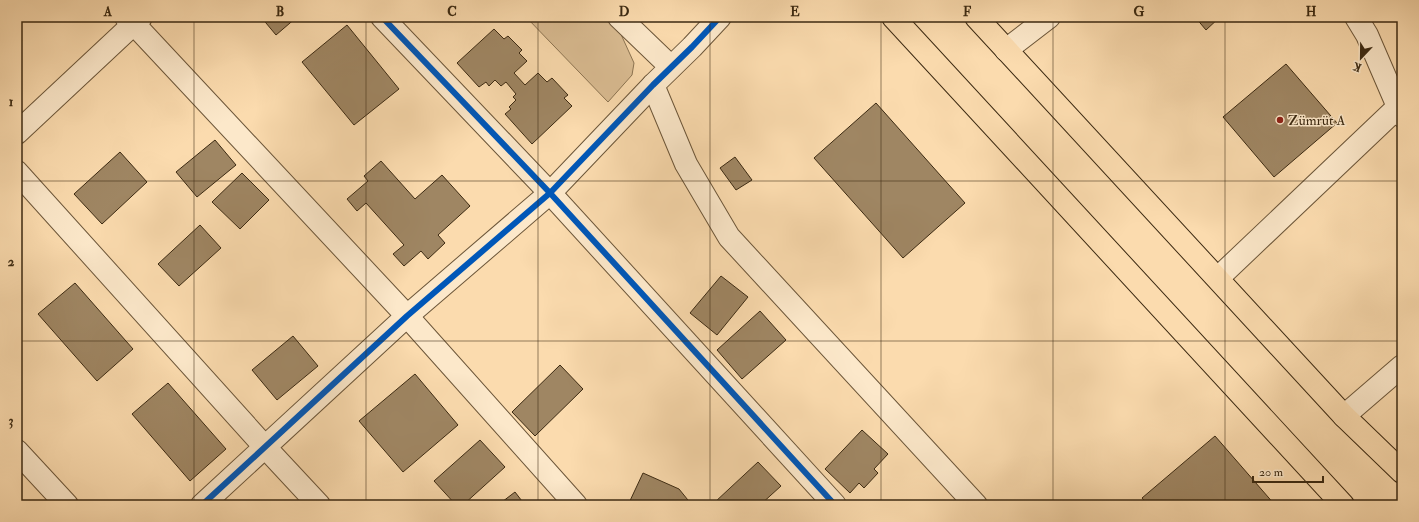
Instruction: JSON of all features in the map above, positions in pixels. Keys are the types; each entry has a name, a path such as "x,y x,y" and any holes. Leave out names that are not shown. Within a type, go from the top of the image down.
{"main road":[{"path":"893,17 1343,505"},
{"path":"976,17 1344,416 1402,472"}],"street":[{"path":"382,17 550,193 835,505"},
{"path":"619,17 671,67"},
{"path":"202,505 407,316 550,193 652,85 692,47 720,17"},
{"path":"692,47 737,17"},
{"path":"1006,50 1049,17"},
{"path":"1218,278 1400,111 1367,35 1356,17"},
{"path":"17,132 134,19 407,316 576,505"},
{"path":"652,85 686,164 729,237 976,505"},
{"path":"17,172 319,505"},
{"path":"1344,416 1402,366"},
{"path":"17,452 66,505"}],"shaded area":[{"path":"526,17 604,17 619,30 634,63 632,75 608,102"}],"building":[{"path":"261,17 297,17 276,35"},
{"path":"1195,17 1220,17 1206,30"},
{"path":"347,25 399,89 354,125 302,62"},
{"path":"494,29 504,39 508,36 522,50 519,53 527,61 514,73 525,85 538,73 547,82 552,78 568,95 564,98 572,106 532,144 505,114 511,109 509,107 516,100 513,97 516,94 506,82 501,86 495,80 489,86 486,82 479,87 457,63"},
{"path":"17,36 22,40 17,46"},
{"name":"Zümrüt A","path":"1286,64 1337,123 1274,177 1223,117"},
{"path":"876,103 965,203 903,258 814,158"},
{"path":"215,140 236,165 197,197 176,172"},
{"path":"120,152 147,182 102,224 74,194"},
{"path":"735,157 752,180 736,190 720,168"},
{"path":"381,161 415,199 442,175 470,206 438,235 445,243 428,259 421,251 404,266 393,254 404,245 366,203 357,211 347,199 368,181 364,176"},
{"path":"242,173 269,200 240,229 212,202"},
{"path":"200,225 221,248 179,286 158,264"},
{"path":"721,276 748,297 717,335 690,313"},
{"path":"75,283 133,349 97,381 38,314"},
{"path":"760,311 786,340 742,379 717,350"},
{"path":"293,336 318,366 277,400 252,370"},
{"path":"560,365 583,389 535,436 512,412"},
{"path":"415,374 458,425 403,472 359,421"},
{"path":"168,383 226,449 190,481 132,414"},
{"path":"862,430 888,454 874,469 878,473 864,488 859,483 850,493 825,469"},
{"path":"1215,436 1275,505 1148,505 1142,498"},
{"path":"480,440 505,467 463,505 456,505 434,481"},
{"path":"758,462 781,486 760,505 718,505 715,502"},
{"path":"643,473 679,489 692,505 628,505"},
{"path":"515,492 525,505 498,505"}],"cycle path":[{"path":"382,17 550,193 835,505"},
{"path":"202,505 407,316 550,193 720,17"}],"place":[{"name":"Zümrüt A","path":"1280,120"}]}
